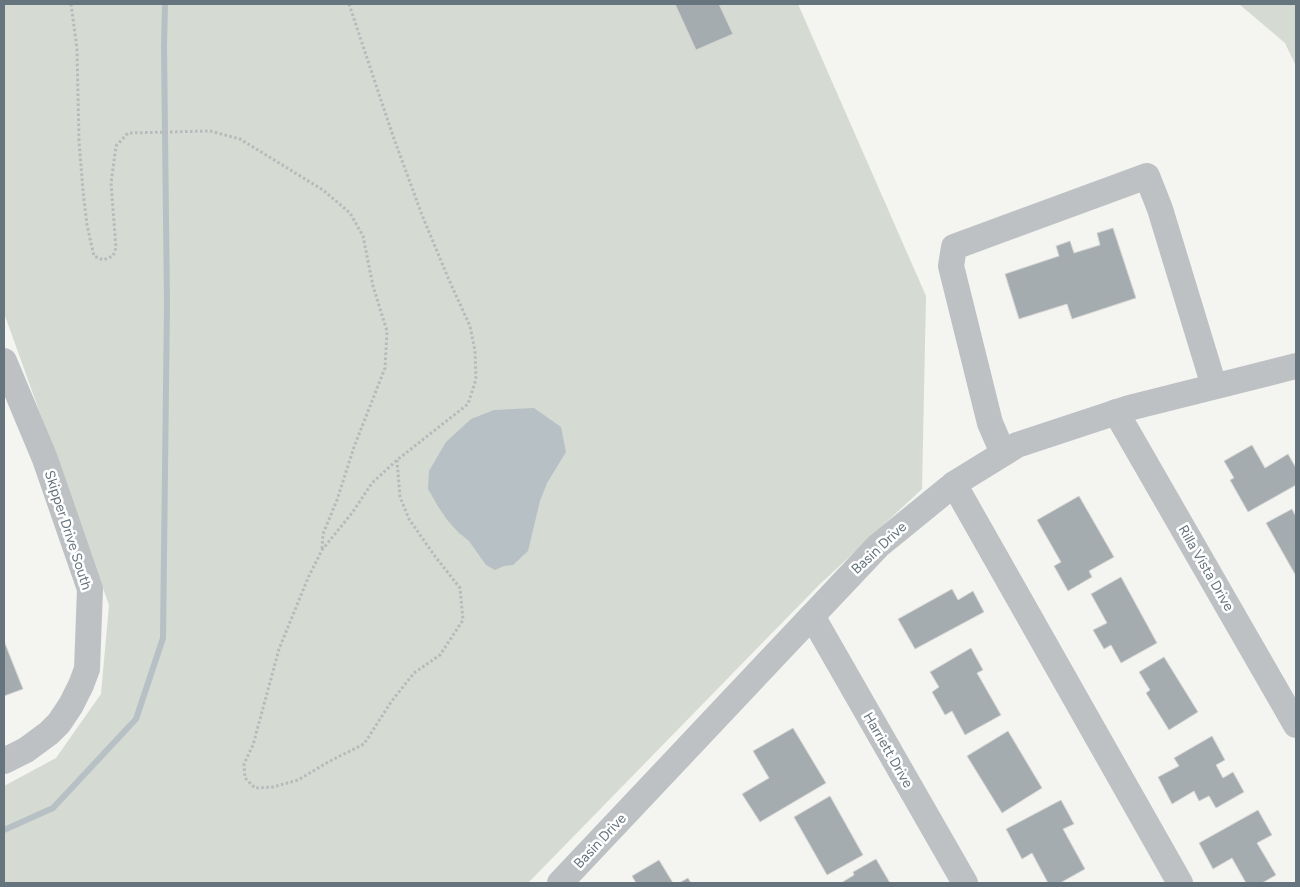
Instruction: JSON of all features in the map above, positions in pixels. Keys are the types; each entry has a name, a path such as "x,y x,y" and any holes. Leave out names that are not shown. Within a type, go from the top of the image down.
{"street":[{"path":"1003,454 990,423 950,266 954,247 1147,176 1160,209 1214,386"},
{"name":"Skipper Drive South","path":"4,361 45,459 90,589 87,669 82,686 59,723 49,733 26,750 4,762"},
{"name":"Basin Drive","path":"560,883 878,546 954,484 1017,445 1116,412 1214,386 1293,372"},
{"name":"Rilla Vista Drive","path":"1116,412 1296,725"},
{"path":"954,484 1180,883"},
{"name":"Harriett Drive","path":"812,616 965,883"}],"path":[{"path":"71,4 77,49 79,141 87,225 94,256 103,260 113,256 116,248 111,183 116,146 128,133 210,131 240,139 323,190 350,214 363,236 373,286 387,331 385,368 323,534 322,550"},
{"path":"349,4 393,136 422,215 470,326 475,351 476,379 468,404 397,460 372,483 322,550 308,578 279,650 253,745 244,764 245,778 255,788 298,780 364,744 391,702 414,673 440,655 463,620 460,588 409,519 400,497 397,460"}],"shaded area":[{"path":"4,4 798,4 926,296 922,489 819,585 528,883 4,883 4,786 56,758 101,694 109,605 4,313"},
{"path":"1239,4 1296,4 1296,66 1285,43"},
{"path":"534,408 561,427 566,452 547,483 540,501 528,551 513,565 495,570 486,565 469,541 448,521 439,508 428,489 429,471 446,442 471,419 494,410"}],"building":[{"path":"675,4 719,4 733,34 696,50"},
{"path":"1113,228 1136,298 1072,319 1067,304 1019,319 1005,274 1059,256 1056,246 1070,241 1074,253 1100,245 1097,233"},
{"path":"1252,445 1265,468 1288,454 1296,468 1296,485 1248,512 1230,480 1234,478 1224,461"},
{"path":"1079,496 1114,557 1089,571 1092,577 1068,591 1054,566 1061,562 1037,520"},
{"path":"1292,509 1296,517 1296,576 1266,523"},
{"path":"1121,577 1157,643 1121,663 1111,645 1104,649 1093,630 1107,623 1091,594"},
{"path":"952,589 958,600 973,591 984,612 915,649 898,619"},
{"path":"4,641 23,689 4,696"},
{"path":"971,648 983,670 977,673 1001,715 965,735 952,711 945,715 932,692 939,687 930,672"},
{"path":"1164,657 1198,712 1169,730 1146,693 1150,690 1139,672"},
{"path":"793,728 826,783 760,822 742,794 769,778 753,751"},
{"path":"1008,731 1042,788 1002,813 967,756"},
{"path":"1212,736 1225,760 1216,765 1223,778 1233,772 1244,792 1216,808 1209,796 1199,801 1194,791 1172,804 1158,777 1179,766 1174,758"},
{"path":"830,796 863,855 827,875 794,817"},
{"path":"1061,800 1074,824 1063,829 1085,869 1060,883 1048,883 1032,853 1022,859 1006,829"},
{"path":"1258,810 1272,835 1257,843 1276,875 1262,883 1246,883 1232,858 1213,869 1199,843"},
{"path":"876,859 890,883 841,883 854,875 853,872"},
{"path":"659,860 673,883 636,883 632,876"},
{"path":"688,878 691,883 679,883"}],"waterway":[{"path":"4,830 53,808 136,719 163,638 167,304 165,4"}]}
